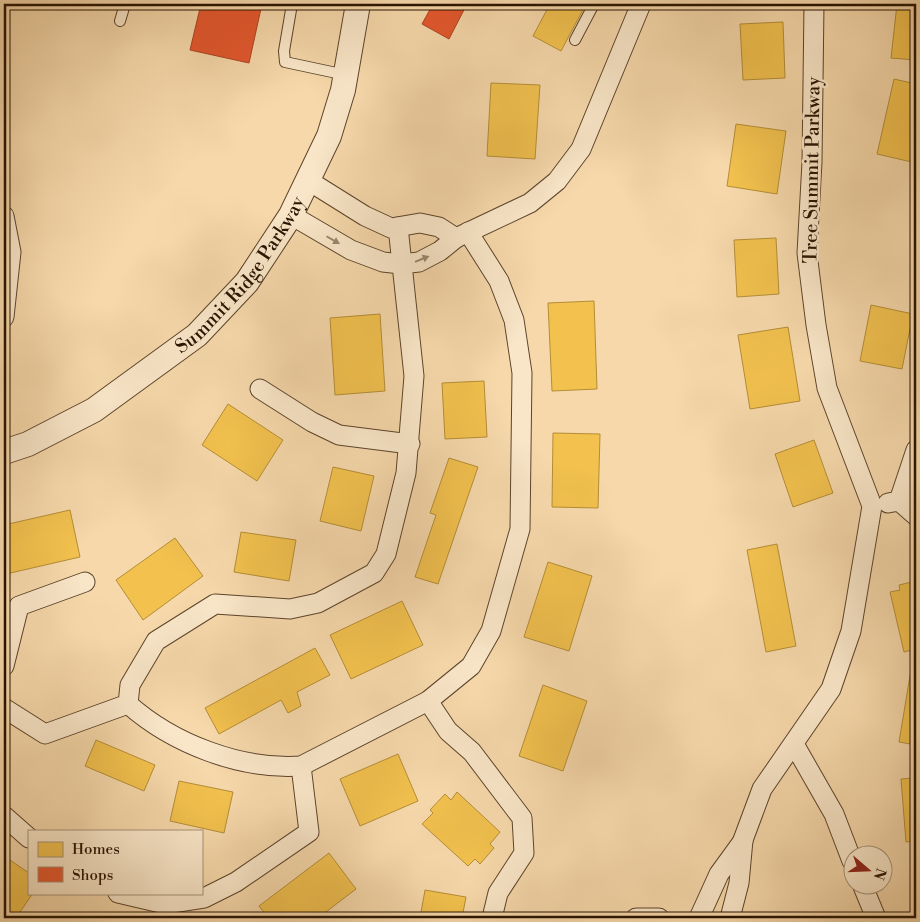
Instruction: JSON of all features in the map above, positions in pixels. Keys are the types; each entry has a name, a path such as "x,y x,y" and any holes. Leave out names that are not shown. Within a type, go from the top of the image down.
{"street":[{"name":"Summit Ridge Parkway","path":"4,452 28,444 94,410 197,335 247,282 291,215 330,136 346,76 358,4"},
{"path":"291,215 351,250 383,262 401,264 419,262 462,235 530,203 557,181 581,148 640,4"},
{"name":"Tree Summit Parkway","path":"814,4 808,262 827,388 872,506"},
{"path":"128,704 145,720 176,737 211,751 242,761 278,768 301,766 428,701 471,666 491,631 520,530 522,373 514,320 499,281 462,235 420,223 391,228 365,216 309,181"},
{"path":"4,216 10,252 4,317"},
{"path":"128,704 130,685 156,641 215,604 290,609 318,603 374,573 386,554 406,473 410,444 414,376 398,227"},
{"path":"260,389 312,422 339,435 410,444"},
{"path":"899,501 916,450"},
{"path":"699,918 719,874 743,840 762,789 831,689 851,631 872,506 899,501"},
{"path":"899,501 916,516"},
{"path":"4,666 19,606 85,582"},
{"path":"428,701 448,731 472,752 522,818 524,854 498,892 492,918"},
{"path":"4,708 45,734 128,704"},
{"path":"794,744 834,814 845,844"},
{"path":"122,894 165,904 204,898 236,882 309,832 301,766"},
{"path":"4,816 28,837"},
{"path":"730,918 740,883 743,840"},
{"path":"866,894 876,918"},
{"path":"636,918 659,918"}],"lane":[{"path":"120,21 125,4"},
{"path":"292,4 284,51 285,62 346,76"},
{"path":"575,40 594,4"}],"building: Homes":[{"path":"550,4 586,4 561,51 533,36"},
{"path":"897,4 916,4 916,60 891,58"},
{"path":"783,22 785,78 743,80 740,24"},
{"path":"894,79 916,84 916,163 877,154"},
{"path":"491,83 540,85 535,159 487,156"},
{"path":"736,124 786,131 777,194 727,186"},
{"path":"776,238 779,294 737,297 734,240"},
{"path":"594,301 597,389 552,391 548,303"},
{"path":"871,305 913,314 902,369 860,361"},
{"path":"380,314 385,391 335,395 330,318"},
{"path":"788,327 800,401 750,409 738,335"},
{"path":"484,381 487,437 445,439 442,383"},
{"path":"228,404 283,440 257,481 202,445"},
{"path":"553,433 600,434 598,508 552,507"},
{"path":"814,440 833,493 793,507 775,454"},
{"path":"449,458 478,467 438,584 415,577 436,515 430,513"},
{"path":"333,467 374,476 361,531 320,521"},
{"path":"70,510 80,557 6,574 4,563 4,525"},
{"path":"241,532 296,540 289,581 234,572"},
{"path":"175,538 203,576 143,620 116,580"},
{"path":"777,544 796,646 766,652 747,550"},
{"path":"548,562 592,576 569,651 524,637"},
{"path":"916,581 916,649 904,652 890,592 900,590 899,585"},
{"path":"402,601 423,645 351,679 330,635"},
{"path":"315,648 330,675 297,692 301,706 288,713 281,700 219,734 205,708"},
{"path":"911,670 916,671 916,745 899,742"},
{"path":"543,685 587,701 563,771 519,756"},
{"path":"96,740 155,765 144,791 85,766"},
{"path":"398,754 418,801 360,826 340,779"},
{"path":"913,775 916,775 916,841 906,842 901,779 913,778"},
{"path":"179,781 233,792 224,833 170,821"},
{"path":"457,792 500,832 490,844 494,848 480,864 475,859 468,866 422,824 433,813 430,810 445,794 451,800"},
{"path":"329,853 356,889 318,918 268,918 259,906"},
{"path":"4,856 28,872 28,894 32,894 16,918 4,916"},
{"path":"425,890 466,897 462,918 420,918"},
{"path":"841,915 842,918 827,918"}],"building: Shops":[{"path":"201,4 262,4 249,63 190,50"},
{"path":"433,4 467,4 449,39 422,24"}]}
